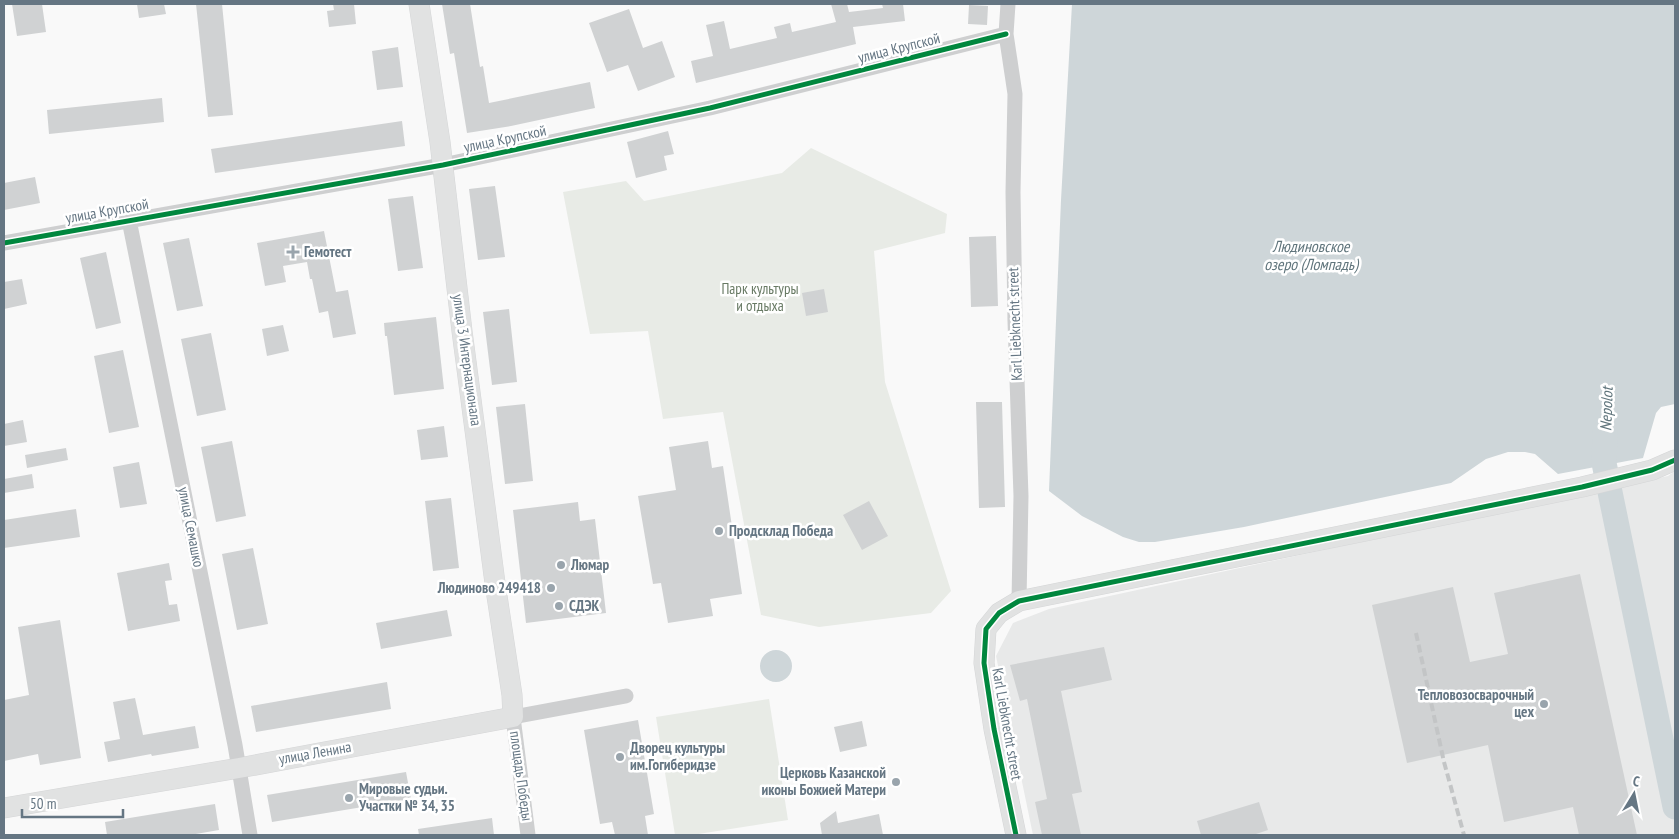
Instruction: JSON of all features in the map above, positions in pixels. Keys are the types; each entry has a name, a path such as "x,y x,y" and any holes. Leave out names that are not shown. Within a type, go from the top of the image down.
{"street":[{"name":"улица 3 Интернационала","path":"419,4 442,165 494,574 512,695 513,717"},
{"name":"Karl Liebknecht street","path":"1008,4 1006,34 1015,94 1013,202 1021,496 1019,601 999,613 986,630 984,662 994,729 1016,835"},
{"name":"улица Крупской","path":"4,243 442,165 710,108 1006,34"},
{"name":"улица Семашко","path":"129,220 239,768 250,835"},
{"path":"1019,601 1582,487 1652,470 1675,460"},
{"name":"улица Ленина","path":"4,808 239,768 626,696"},
{"name":"площадь Победы","path":"513,717 528,835"}],"shaded area":[{"path":"1675,471 1675,835 1033,835 996,656 1013,623 1049,609 1668,476"}],"green space":[{"name":"Парк культуры и отдыха","path":"811,148 947,214 945,233 874,251 885,382 951,591 931,613 819,627 761,615 723,412 663,419 648,331 590,334 563,192 626,181 644,201 782,173"},
{"path":"769,699 788,820 692,835 675,835 656,717"}],"water":[{"name":"Людиновское озеро (Ломпадь)","path":"1072,4 1675,4 1675,404 1661,407 1656,413 1643,458 1558,474 1535,454 1508,452 1486,459 1451,483 1244,527 1155,542 1139,542 1123,537 1082,516 1049,491 1061,200"},
{"path":"776,650 788,654 792,666 788,678 776,682 764,678 760,666 764,654"}],"building":[{"path":"12,4 42,4 46,32 17,36"},
{"path":"137,4 164,4 166,14 139,18"},
{"path":"196,4 222,4 233,115 208,117"},
{"path":"333,4 354,4 356,24 329,27 327,11 334,10"},
{"path":"442,4 470,4 480,67 483,66 489,103 590,82 595,108 511,126 467,133 454,53 450,54"},
{"path":"831,4 847,4 849,12 883,8 882,4 903,4 905,21 853,27 856,44 696,83 691,61 713,56 706,25 724,21 730,49 777,38 774,27 790,23 792,32 836,22"},
{"path":"969,5 988,6 987,25 968,24"},
{"path":"629,9 643,48 662,41 675,77 638,91 628,65 607,72 589,23"},
{"path":"398,47 403,87 377,90 372,51"},
{"path":"162,98 164,122 49,134 47,110"},
{"path":"402,121 405,146 215,173 211,149"},
{"path":"668,131 674,154 664,156 667,170 636,178 627,142"},
{"path":"35,177 40,203 4,210 4,183"},
{"path":"495,186 505,257 478,260 469,189"},
{"path":"413,196 423,268 398,271 388,199"},
{"name":"Гемотест","path":"324,231 336,292 348,290 356,334 333,338 328,311 319,313 307,262 283,266 286,282 265,286 257,243"},
{"path":"996,236 998,306 971,307 969,237"},
{"path":"189,238 203,306 177,311 163,243"},
{"path":"106,252 121,323 96,329 80,258"},
{"path":"22,279 27,304 4,309 4,282"},
{"path":"824,289 828,312 806,316 802,293"},
{"path":"509,309 517,382 492,385 483,312"},
{"path":"436,317 444,389 394,395 384,323"},
{"path":"283,325 289,351 267,356 262,329"},
{"path":"211,333 226,410 197,416 181,339"},
{"path":"123,350 139,427 109,433 94,356"},
{"path":"976,402 1002,402 1005,507 979,508"},
{"path":"525,404 533,481 505,484 496,407"},
{"path":"23,420 27,442 4,446 4,424"},
{"path":"444,426 448,457 421,460 417,430"},
{"path":"232,441 246,516 216,522 201,447"},
{"path":"708,441 712,468 723,466 742,594 710,599 713,616 668,623 661,583 653,584 638,496 676,490 669,447"},
{"path":"66,448 68,460 27,468 25,455"},
{"path":"139,462 147,504 120,508 113,467"},
{"path":"32,474 34,488 4,493 4,479"},
{"path":"451,498 459,568 433,571 425,501"},
{"path":"869,501 888,536 862,550 843,515"},
{"path":"578,502 580,521 595,519 606,613 526,623 513,510"},
{"path":"76,509 80,537 4,548 4,520"},
{"path":"253,548 268,624 237,630 222,554"},
{"path":"169,563 172,580 165,581 169,605 177,604 180,621 128,631 117,573"},
{"name":"Тепловозосварочный цех","path":"1580,574 1637,835 1579,835 1573,807 1504,822 1488,745 1407,763 1372,605 1453,587 1470,662 1508,654 1494,593"},
{"path":"447,610 452,636 381,649 376,623"},
{"path":"60,620 81,758 40,765 38,754 4,761 4,700 29,695 18,627"},
{"path":"1104,647 1112,680 1061,691 1082,792 1072,794 1081,835 1042,835 1035,802 1047,799 1027,699 1020,701 1010,665"},
{"path":"387,682 391,709 256,732 251,706"},
{"path":"135,698 143,735 195,726 199,748 108,762 104,742 120,739 113,702"},
{"path":"638,720 654,814 645,816 648,835 615,835 612,822 600,824 584,730"},
{"path":"862,721 867,746 840,752 834,727"},
{"path":"406,772 411,799 272,822 267,795"},
{"path":"1259,802 1268,830 1253,835 1201,835 1197,821"},
{"path":"215,804 219,830 190,835 107,835 105,822"},
{"path":"836,811 838,823 879,814 883,835 822,835 820,823"},
{"path":"492,818 494,835 419,835 418,829"}],"waterway":[{"name":"Nepolot","path":"1605,431 1604,463 1675,807"}],"railway":[{"path":"1416,633 1444,762 1464,835"}],"cycle path":[{"path":"4,243 443,165 710,108 1006,34"},
{"path":"1016,835 994,729 984,663 986,629 999,613 1019,601 1582,487 1652,470 1675,460"}],"place":[{"name":"Гемотест","path":"293,252"},
{"name":"Продсклад Победа","path":"719,531"},
{"name":"Люмар","path":"561,565"},
{"name":"Людиново 249418","path":"551,588"},
{"name":"СДЭК","path":"559,606"},
{"name":"Тепловозосварочный цех","path":"1544,704"},
{"name":"Дворец культуры им.Гогиберидзе","path":"620,757"},
{"name":"Церковь Казанской иконы Божией Матери","path":"896,782"},
{"name":"Мировые судьи. Участки № 34, 35","path":"349,798"}]}
